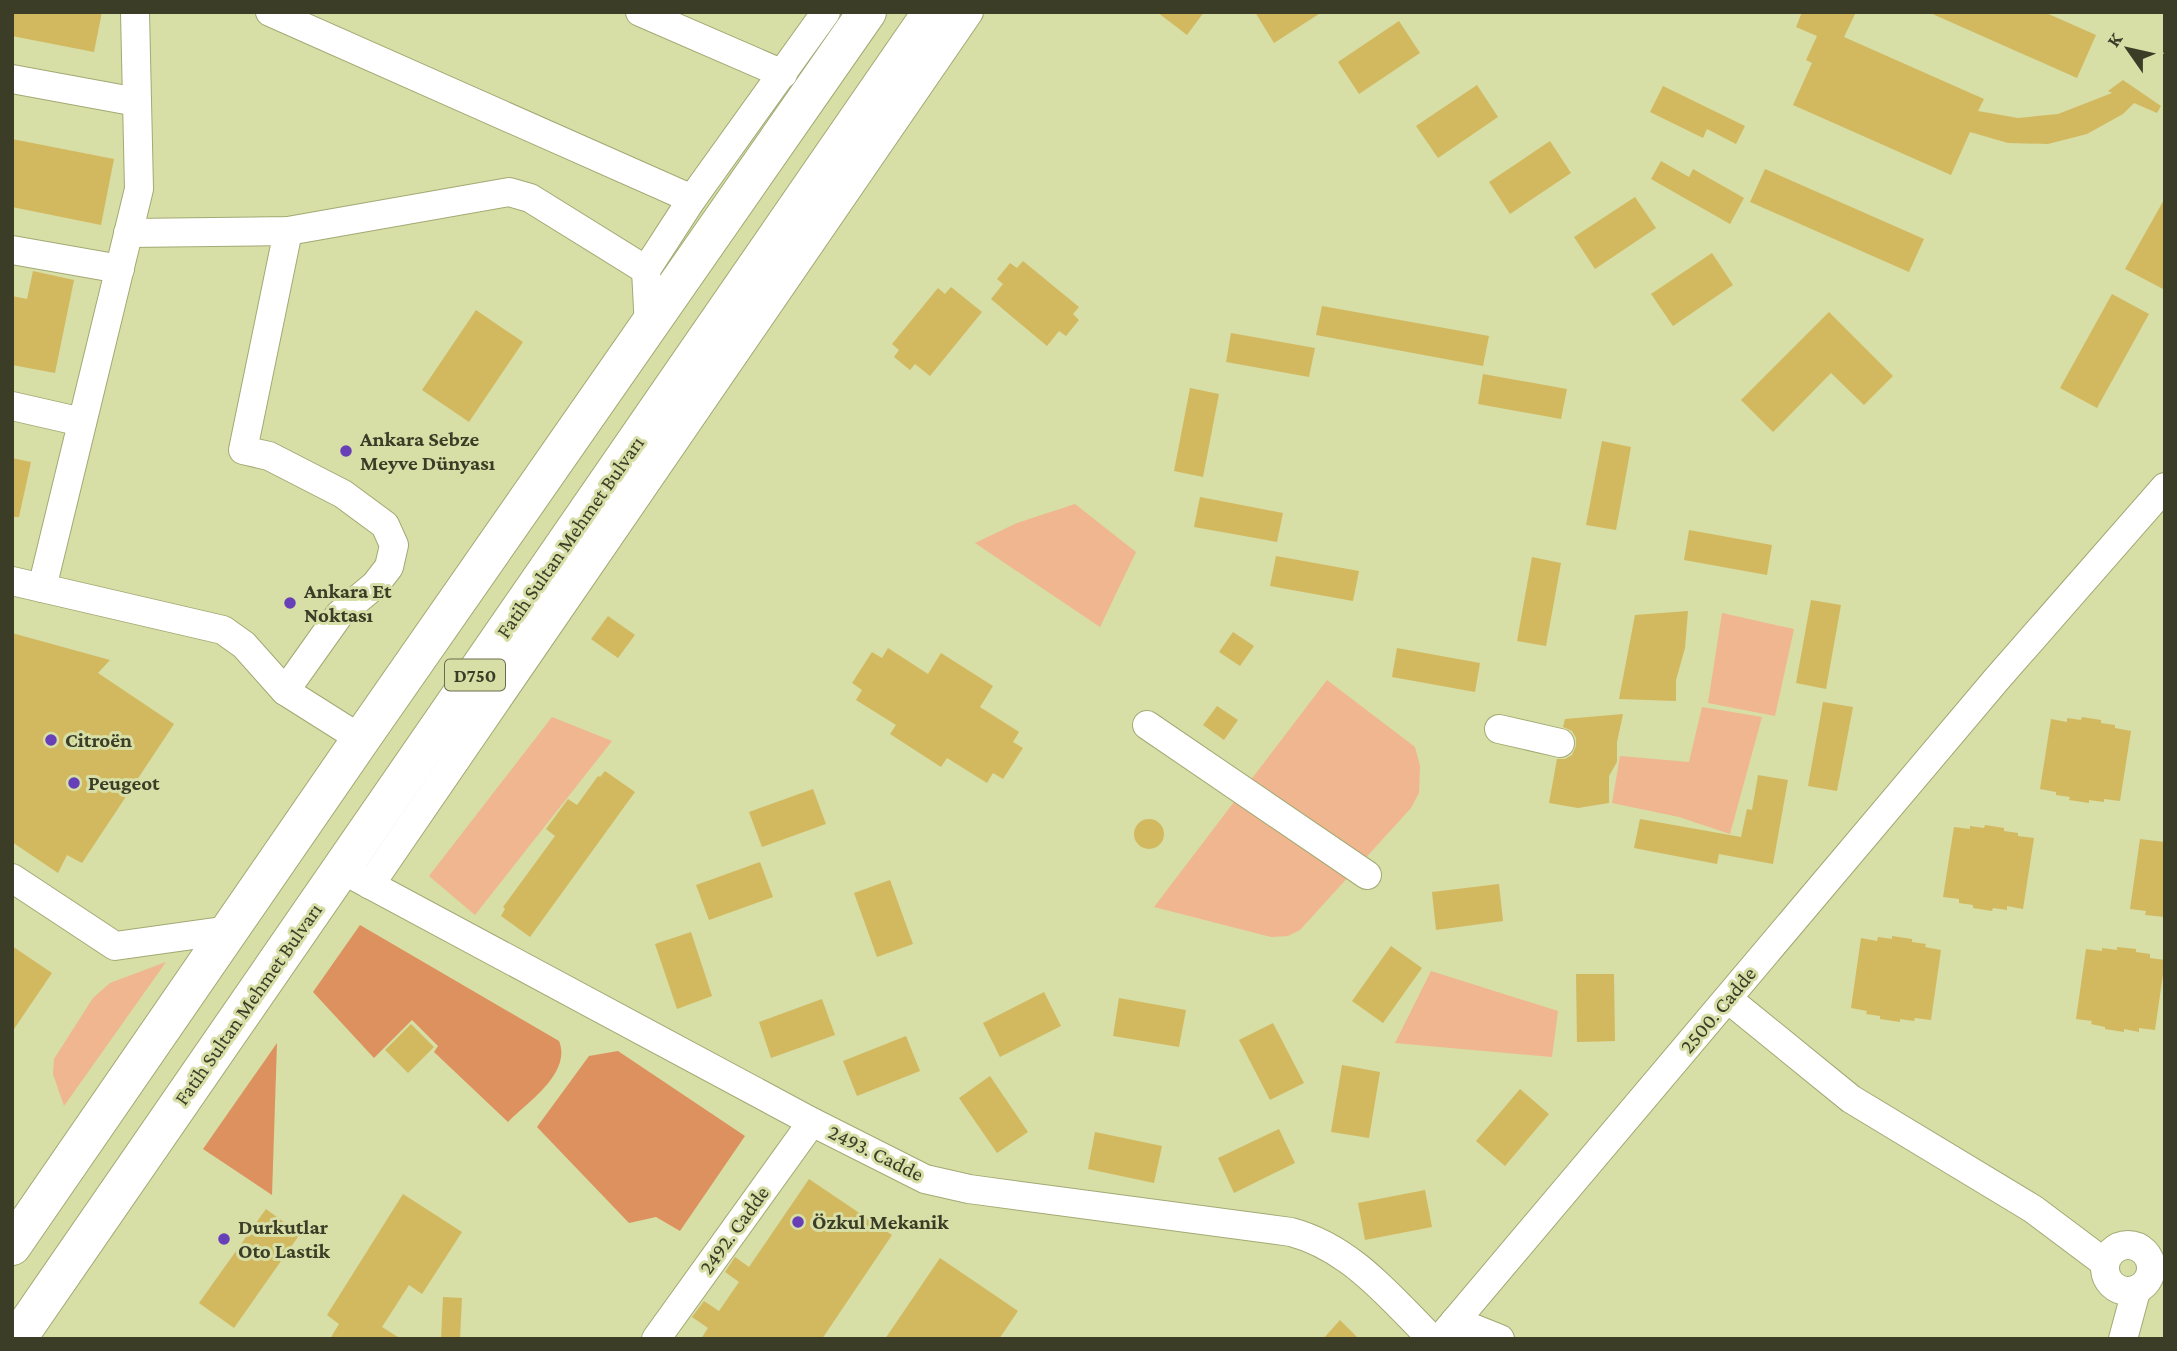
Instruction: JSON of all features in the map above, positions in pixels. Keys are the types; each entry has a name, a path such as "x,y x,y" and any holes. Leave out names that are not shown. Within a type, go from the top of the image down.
{"highway":[{"name":"D750","path":"12,1246 867,12"},
{"name":"Fatih Sultan Mehmet Bulvarı","path":"17,1339 356,877 932,12"}],"street":[{"path":"42,587 139,189 135,12"},
{"path":"270,12 692,199"},
{"path":"640,12 783,74"},
{"path":"649,328 646,270 692,199 826,12"},
{"path":"356,877 969,12"},
{"path":"12,79 137,102"},
{"path":"128,233 288,231 509,192 530,198 646,270"},
{"path":"285,691 340,615 375,585 389,567 394,545 385,525 343,494 269,456 243,450 288,231"},
{"path":"12,250 120,269"},
{"path":"12,406 82,422"},
{"name":"2500. Cadde","path":"1447,1330 1996,680 2165,487"},
{"path":"12,581 223,630 244,645 285,691 361,739"},
{"path":"1147,725 1367,875"},
{"path":"1499,729 1560,743"},
{"name":"2493. Cadde","path":"356,877 812,1122 925,1179 949,1185 1292,1232 1314,1238 1359,1267 1432,1339"},
{"path":"12,878 115,946 229,930"},
{"path":"1728,999 1851,1099 2033,1209 2105,1263 2114,1249 2144,1268"},
{"name":"2492. Cadde","path":"656,1339 812,1122"},
{"path":"2033,1209 2091,1235 2144,1268"},
{"path":"2118,1339 2144,1268"},
{"path":"2123,1339 2144,1268"},
{"path":"1447,1330 1500,1339"}],"shaded area":[{"path":"1075,504 1136,552 1100,627 975,543 1017,523"},
{"path":"1722,613 1794,629 1775,716 1708,703"},
{"path":"1327,680 1415,747 1420,766 1419,793 1411,808 1300,930 1288,936 1271,937 1154,907"},
{"path":"1702,707 1762,717 1730,834 1679,817 1612,803 1620,756 1689,762"},
{"path":"552,717 612,741 475,915 429,876"},
{"path":"360,925 559,1041 561,1053 554,1075 508,1122 434,1052 438,1046 412,1020 374,1058 313,992"},
{"path":"166,962 64,1106 53,1074 54,1059 93,998 110,983"},
{"path":"1431,971 1558,1011 1552,1057 1395,1043"},
{"path":"277,1043 272,1195 203,1149"},
{"path":"618,1051 745,1136 680,1231 656,1217 629,1223 537,1127 589,1056"}],"building":[{"path":"12,12 102,12 94,52 12,36"},
{"path":"1157,12 1204,12 1187,35"},
{"path":"1255,12 1322,12 1274,43"},
{"path":"1802,12 1856,12 1844,37 1984,99 1978,111 2018,118 2058,114 2112,93 2108,91 2123,80 2161,106 2157,113 2134,103 2123,114 2087,134 2048,144 2008,143 1970,132 1951,175 1793,105 1812,63 1806,60 1817,36 1796,27"},
{"path":"1928,12 2044,12 2096,35 2077,78"},
{"path":"1399,21 1420,53 1359,94 1338,62"},
{"path":"1477,85 1498,117 1438,158 1416,126"},
{"path":"1663,86 1745,126 1736,144 1707,129 1703,138 1650,112"},
{"path":"12,139 114,159 101,225 12,207"},
{"path":"1550,141 1571,173 1510,214 1489,182"},
{"path":"1661,161 1689,177 1693,169 1744,198 1730,224 1651,179"},
{"path":"1765,169 1924,239 1909,272 1750,202"},
{"path":"1635,197 1656,228 1595,269 1574,237"},
{"path":"2165,198 2165,290 2125,269"},
{"path":"1712,253 1733,285 1673,326 1651,294"},
{"path":"1023,261 1079,307 1073,314 1079,320 1066,336 1059,331 1047,346 991,299 1003,284 997,279 1010,263 1017,268"},
{"path":"33,271 74,280 55,373 12,365 12,296 27,299"},
{"path":"951,287 982,312 930,376 915,364 910,370 894,357 899,350 892,344 938,288 945,294"},
{"path":"2112,294 2149,314 2097,408 2060,388"},
{"path":"1322,306 1489,336 1483,366 1316,335"},
{"path":"476,310 523,342 469,422 422,390"},
{"path":"1829,312 1893,376 1864,405 1831,373 1773,432 1741,400"},
{"path":"1231,333 1315,348 1309,377 1226,362"},
{"path":"1483,374 1567,389 1561,419 1478,404"},
{"path":"1190,388 1219,394 1203,477 1174,471"},
{"path":"1602,441 1631,447 1616,530 1586,525"},
{"path":"12,458 31,462 19,517 12,517"},
{"path":"1200,497 1283,513 1277,542 1194,527"},
{"path":"1689,530 1772,545 1767,575 1684,560"},
{"path":"1276,556 1359,571 1353,601 1270,586"},
{"path":"1532,557 1561,563 1546,646 1517,641"},
{"path":"1811,600 1841,605 1826,689 1796,683"},
{"path":"1688,611 1685,648 1676,680 1676,701 1619,699 1635,615"},
{"path":"608,616 635,635 618,658 591,639"},
{"path":"1233,632 1254,646 1240,666 1219,652"},
{"name":"Peugeot","path":"12,633 110,660 98,673 174,724 82,863 67,855 58,873 12,842"},
{"path":"888,648 928,674 941,653 993,686 980,707 1019,732 1013,742 1023,748 1003,779 993,773 987,783 947,758 941,767 890,734 896,725 856,700 862,690 852,683 872,652 882,658"},
{"path":"1397,648 1480,663 1475,692 1392,677"},
{"path":"1823,702 1853,707 1837,791 1808,786"},
{"path":"1217,706 1238,720 1224,740 1203,725"},
{"path":"1623,714 1617,742 1617,762 1609,776 1609,803 1578,808 1549,803 1557,759 1572,755 1576,746 1572,731 1563,727 1565,719"},
{"path":"2082,717 2101,720 2101,723 2131,731 2120,801 2104,799 2104,802 2089,800 2089,803 2069,800 2070,797 2040,789 2051,719 2067,722 2067,718 2081,720"},
{"path":"605,771 635,792 530,937 501,916 505,909 503,907 555,836 546,829 568,799 577,805 598,776"},
{"path":"1758,775 1788,780 1773,864 1719,854 1717,864 1634,848 1640,819 1741,837 1747,809 1752,810"},
{"path":"813,789 826,824 762,847 749,812"},
{"path":"1149,819 1155,820 1163,828 1163,840 1155,848 1149,849 1143,848 1135,840 1134,834 1135,828 1143,820"},
{"path":"1985,825 2004,828 2004,831 2018,833 2018,836 2034,838 2023,909 2007,906 2007,910 1993,908 1992,911 1959,903 1959,899 1943,897 1954,827 1970,829 1970,826 1984,828"},
{"path":"2140,839 2165,842 2165,917 2145,915 2146,911 2130,909"},
{"path":"760,862 773,897 709,920 696,885"},
{"path":"890,880 913,944 877,957 854,893"},
{"path":"1499,884 1503,921 1436,930 1432,892"},
{"path":"691,932 712,996 677,1009 655,944"},
{"path":"1892,936 1912,939 1912,942 1926,944 1925,947 1941,950 1931,1020 1915,1018 1914,1021 1900,1019 1900,1022 1880,1019 1880,1016 1866,1014 1867,1011 1851,1008 1861,938 1877,941 1878,937 1892,939"},
{"path":"12,946 52,973 12,1032"},
{"path":"1391,946 1422,968 1383,1023 1352,1001"},
{"path":"2117,947 2136,949 2136,952 2150,954 2150,958 2165,960 2155,1030 2139,1028 2139,1032 2124,1029 2124,1032 2105,1029 2091,1024 2092,1021 2076,1019 2086,949 2102,951 2102,948 2117,950"},
{"path":"1576,974 1614,974 1615,1041 1577,1042"},
{"path":"1044,992 1061,1026 1000,1057 983,1023"},
{"path":"1119,998 1186,1010 1179,1047 1113,1036"},
{"path":"822,999 835,1035 771,1058 759,1022"},
{"path":"1273,1023 1304,1083 1270,1100 1239,1040"},
{"path":"411,1024 434,1047 408,1073 385,1050"},
{"path":"906,1036 920,1071 857,1096 843,1061"},
{"path":"1342,1065 1380,1072 1369,1138 1331,1132"},
{"path":"990,1076 1028,1132 997,1153 959,1098"},
{"path":"1520,1089 1549,1114 1505,1166 1476,1141"},
{"path":"1279,1129 1295,1163 1234,1193 1218,1158"},
{"path":"1095,1132 1162,1146 1154,1183 1088,1169"},
{"path":"809,1179 892,1235 822,1339 701,1339 708,1328 692,1317 704,1301 719,1311 739,1282 725,1272 735,1257 749,1267"},
{"path":"1425,1190 1432,1227 1365,1240 1358,1203"},
{"path":"403,1194 462,1232 422,1294 409,1285 382,1327 401,1339 330,1339 339,1324 327,1315"},
{"path":"266,1209 300,1234 234,1328 199,1303"},
{"path":"940,1258 1018,1311 999,1339 885,1339"},
{"path":"443,1297 462,1298 460,1339 441,1339"},
{"path":"1340,1320 1359,1339 1323,1339"}],"place":[{"name":"Ankara Sebze Meyve Dünyası","path":"346,451"},
{"name":"Ankara Et Noktası","path":"290,603"},
{"name":"Citroën","path":"51,740"},
{"name":"Peugeot","path":"74,783"},
{"name":"Özkul Mekanik","path":"798,1222"},
{"name":"Durkutlar Oto Lastik","path":"224,1239"}]}
